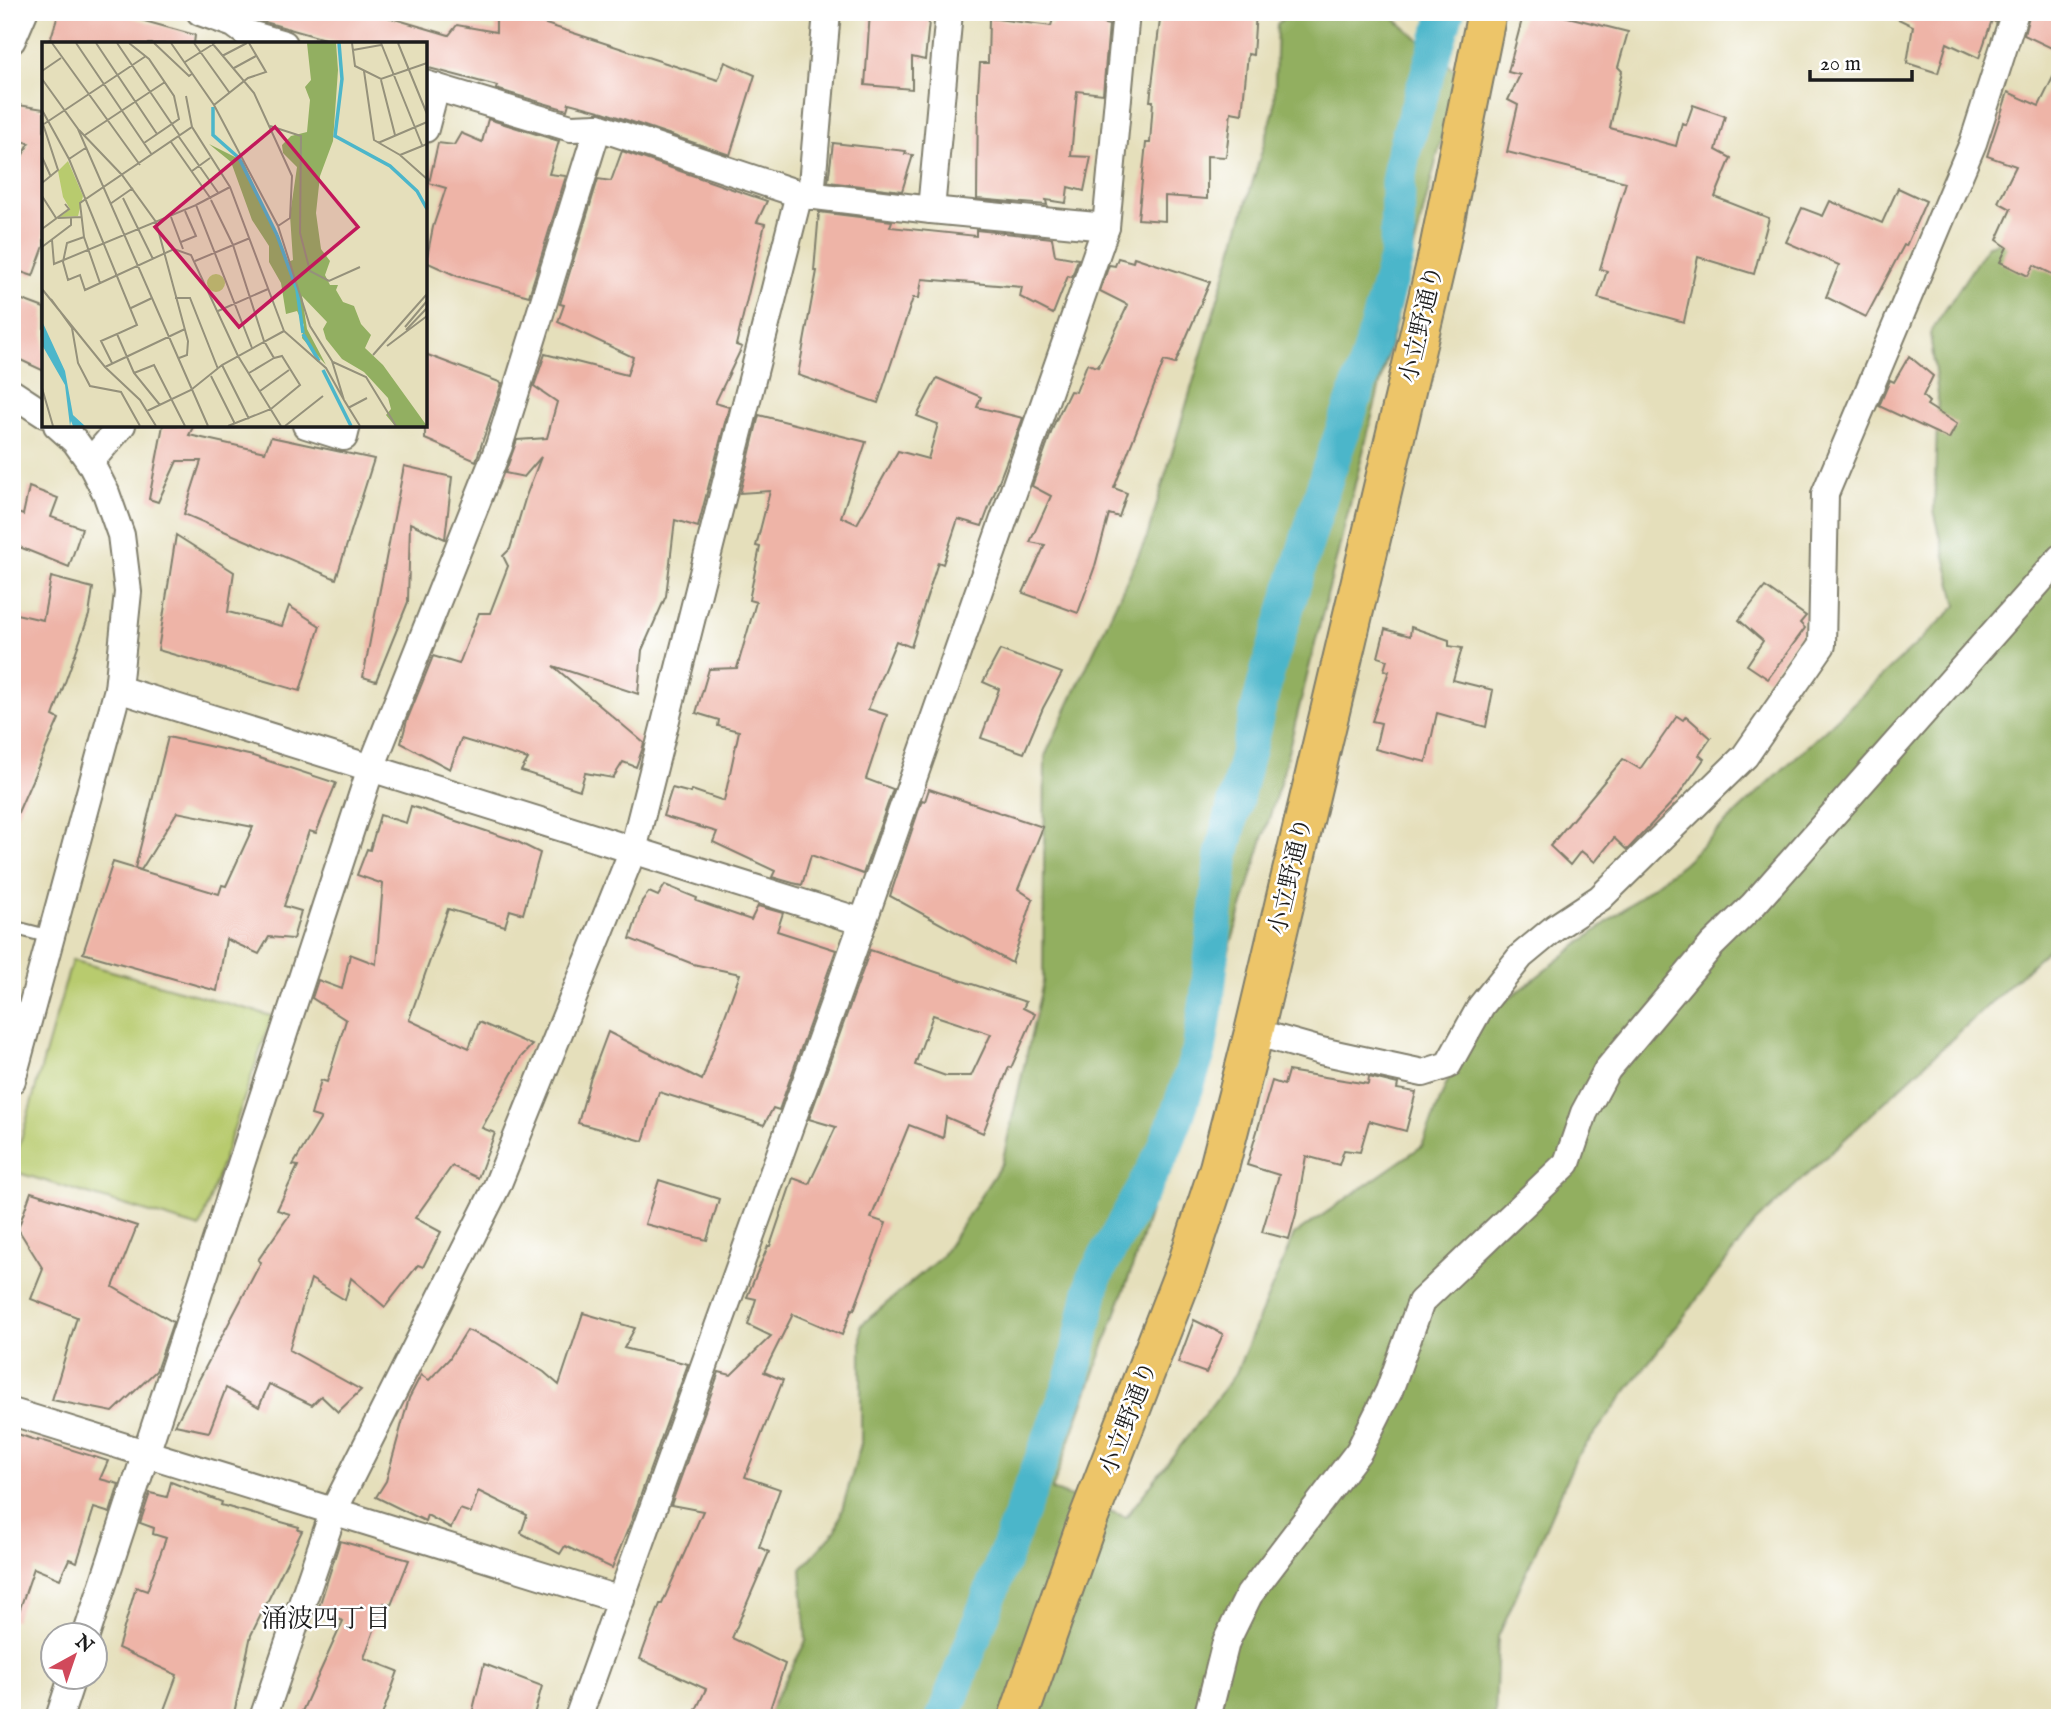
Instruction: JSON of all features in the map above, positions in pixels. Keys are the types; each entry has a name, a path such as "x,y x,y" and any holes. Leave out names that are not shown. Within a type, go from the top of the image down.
{"main road":[{"name":"小立野通り","path":"1018,1718 1086,1525 1187,1265 1219,1168 1254,1032 1436,264 1487,12"}],"street":[{"path":"12,40 24,12"},
{"path":"200,12 234,24 245,38 271,42"},
{"path":"263,1718 334,1510 497,1186 633,850 805,195 827,12"},
{"path":"932,210 949,12"},
{"path":"578,1718 863,922 1106,227 1126,12"},
{"path":"1254,1032 1333,1054 1423,1073 1448,1065 1481,1006 1521,956 1556,927 1600,898 1745,756 1822,645 1825,494 1973,143 2015,12"},
{"path":"427,115 431,86 572,128 597,127 805,195 1106,227"},
{"path":"91,1622 371,768 499,446 597,127"},
{"path":"12,393 42,413"},
{"path":"12,1080 118,689 128,592 121,535 106,493 90,462 75,441 59,427"},
{"path":"90,462 120,427"},
{"path":"312,427 344,437 346,427"},
{"path":"1207,1718 1226,1642 1249,1595 1359,1451 1389,1391 1421,1302 1567,1163 1584,1113 1607,1070 1712,945 1754,905 2060,558"},
{"path":"118,689 863,922"},
{"path":"12,1412 621,1600"},
{"path":"59,1718 67,1692"}],"lane":[{"path":"12,927 51,937"}],"green space":[{"path":"1291,12 1387,12 1458,73 1282,776 1136,1257 1052,1490 1126,1517 1236,1373 1294,1235 1422,1146 1467,1031 1683,863 1957,606 1934,510 1938,395 1930,333 1988,245 2060,226 2060,938 1755,1223 1576,1458 1498,1637 1495,1718 765,1718 806,1641 801,1569 836,1530 861,1444 861,1325 941,1257 1002,1163 1043,982 1045,756 1147,537 1274,110 1277,24"},
{"path":"72,960 272,1016 200,1228 12,1171"}],"building":[{"path":"59,12 112,12 195,35 194,42 50,42"},
{"path":"259,12 371,12 449,35 457,25 496,32 496,12 509,12 718,80 725,62 755,75 730,155 603,112 569,103 567,110 496,89 497,86 427,68 427,42 335,42 258,20"},
{"path":"870,12 930,12 925,60 912,57 912,89 865,85"},
{"path":"1055,12 1103,12 1101,23 1109,25 1103,94 1077,91 1071,156 1091,157 1084,191 1068,187 1066,203 1046,200 1047,205 977,199 978,90 980,63 988,63 989,18 1051,26"},
{"path":"1161,12 1256,12 1253,55 1248,54 1242,114 1231,112 1226,157 1207,156 1207,199 1165,196 1165,221 1138,219 1146,143 1150,143 1153,101 1150,101"},
{"path":"1524,12 1548,12 1628,32 1618,67 1622,71 1610,128 1676,146 1682,123 1686,125 1693,105 1725,116 1716,150 1731,158 1715,197 1769,218 1754,274 1698,257 1684,322 1598,298 1607,271 1600,269 1626,182 1507,152 1518,105 1508,100 1520,75 1508,72"},
{"path":"1884,12 1998,12 1995,22 1992,20 1979,58 1947,43 1938,73 1907,63 1913,26"},
{"path":"2030,12 2049,12 2060,17 2060,52 2024,35"},
{"path":"2060,63 2060,278 2034,265 2028,276 2000,262 2007,247 1997,240 2011,209 1998,202 2016,166 1987,156 2008,92 2039,106"},
{"path":"12,104 42,109 42,251 33,276 12,269 12,176 29,143 12,138"},
{"path":"488,119 559,141 549,174 566,176 529,296 457,276 427,262 433,227 446,188 429,183 438,143 454,145 461,133 482,142"},
{"path":"833,143 906,151 905,154 913,155 902,191 828,182"},
{"path":"622,151 767,201 757,222 765,224 736,345 742,347 715,403 729,407 698,527 675,520 666,596 642,650 638,694 553,666 644,743 636,767 623,762 613,778 585,773 580,790 521,771 528,759 461,739 450,769 401,743 407,720 433,656 459,664 479,613 490,613 508,566 503,556 510,549 541,457 524,477 505,473 517,440 547,438 557,402 534,386 545,354 627,375 633,357 558,322 564,305 560,304 598,179 611,181"},
{"path":"1898,188 1926,201 1906,246 1904,245 1866,317 1826,297 1839,265 1786,242 1802,208 1823,216 1830,201 1882,223"},
{"path":"819,212 892,221 890,227 976,236 976,230 1052,238 1055,255 1078,259 1053,314 1020,297 1022,287 922,279 919,298 913,298 878,403 798,375 817,271 814,271"},
{"path":"1134,257 1210,282 1175,364 1164,361 1114,488 1127,493 1119,517 1109,514 1095,566 1078,613 1023,593 1045,545 1030,542 1051,496 1032,486 1055,422 1070,391 1076,392 1087,364 1098,367 1128,305 1100,291 1109,265 1115,266 1118,258 1133,262"},
{"path":"12,296 42,307 42,370 12,356"},
{"path":"427,355 502,383 476,461 425,439"},
{"path":"1909,356 1933,376 1923,396 1929,402 1927,405 1957,424 1949,439 1879,406 1890,380 1894,382"},
{"path":"937,378 981,397 977,407 1023,418 982,526 958,519 943,564 938,562 911,647 896,641 868,709 887,715 866,779 893,789 863,874 811,855 802,885 772,877 775,871 713,842 717,832 663,816 672,788 691,793 692,790 724,801 739,731 718,726 719,720 696,713 709,669 737,668 756,602 749,600 760,547 756,546 770,491 740,493 759,415 866,442 841,517 857,524 898,451 928,459 938,424 917,416"},
{"path":"163,427 193,427 189,435 265,452 271,437 374,459 336,579 184,514 201,461 177,461 158,502 149,499"},
{"path":"404,466 452,477 445,539 410,523 408,602 376,681 363,677"},
{"path":"29,487 58,498 51,517 82,528 69,567 12,544 12,511 23,515"},
{"path":"176,535 234,572 228,612 282,626 289,606 320,626 300,691 158,650"},
{"path":"51,577 93,588 89,615 53,716 59,719 12,826 12,613 43,620"},
{"path":"1765,587 1806,616 1800,623 1805,628 1768,679 1747,665 1763,641 1739,620"},
{"path":"1411,627 1449,640 1449,646 1462,648 1453,680 1493,690 1486,727 1437,713 1426,762 1375,749 1381,723 1372,721 1389,671 1384,670 1387,660 1378,657 1385,629 1410,636"},
{"path":"1000,650 1062,673 1043,708 1024,753 981,738 999,689 983,682"},
{"path":"1677,716 1683,720 1686,716 1711,738 1699,755 1704,759 1678,796 1627,850 1614,838 1595,862 1581,851 1570,865 1550,846 1623,759 1640,769"},
{"path":"168,737 253,756 336,783 316,833 309,831 284,906 301,911 293,939 269,937 259,954 226,939 217,991 83,953 113,862 219,894 222,885 226,886 253,827 177,812 141,870 135,868"},
{"path":"929,789 1043,827 1018,889 1033,899 1012,963 890,896 922,800 925,801"},
{"path":"411,806 516,841 540,853 523,914 510,910 505,926 448,909 409,1020 469,1048 479,1022 532,1045 521,1057 482,1128 495,1133 478,1178 452,1166 415,1218 441,1232 423,1267 418,1265 385,1307 351,1278 345,1300 311,1279 289,1350 361,1390 338,1412 321,1396 312,1405 269,1384 259,1407 226,1388 209,1432 175,1425 261,1262 258,1260 290,1214 277,1210 298,1166 293,1165 321,1118 311,1115 321,1080 327,1082 346,1020 312,998 318,980 342,989 350,954 376,964 383,884 357,875 367,849 370,850 380,815 406,823"},
{"path":"665,885 697,898 696,901 751,920 758,906 783,913 777,931 836,950 779,1110 773,1108 764,1125 659,1092 643,1141 578,1123 608,1032 702,1080 740,974 693,964 630,939 642,901 649,892 658,896"},
{"path":"870,950 1026,1002 1023,1008 1035,1014 1011,1068 1009,1067 983,1133 946,1117 943,1138 909,1125 871,1218 886,1223 842,1335 793,1314 764,1372 783,1380 745,1477 780,1489 759,1547 769,1552 732,1638 785,1664 767,1718 692,1718 706,1689 640,1659 660,1604 703,1511 671,1505 719,1372 731,1375 771,1336 748,1325 756,1299 747,1297 770,1246 793,1178 809,1184 836,1127 809,1119","holes":["933,1015 991,1034 971,1076 946,1076 915,1065"]},
{"path":"1288,1071 1368,1084 1369,1077 1398,1084 1397,1089 1416,1092 1406,1131 1369,1121 1360,1152 1344,1150 1339,1165 1306,1156 1289,1239 1262,1232 1279,1175 1247,1165 1272,1081 1284,1085"},
{"path":"659,1180 719,1199 707,1240 645,1224"},
{"path":"31,1192 137,1226 113,1287 173,1322 156,1371 113,1412 52,1400 77,1317 31,1299 43,1269 18,1229"},
{"path":"583,1313 635,1328 624,1348 688,1364 612,1568 565,1546 560,1554 521,1533 527,1515 478,1491 471,1513 460,1509 451,1528 427,1515 425,1521 376,1497 386,1481 409,1398 421,1375 429,1380 449,1359 467,1330 495,1342 544,1372 559,1385"},
{"path":"1194,1320 1223,1334 1206,1373 1178,1363"},
{"path":"12,1432 108,1461 100,1479 119,1484 110,1513 94,1508 77,1562 69,1559 60,1579 34,1568 16,1620 12,1620"},
{"path":"171,1482 222,1502 221,1505 299,1527 298,1530 302,1531 251,1635 233,1718 161,1718 177,1675 118,1648 136,1587 147,1591 166,1538 153,1534 154,1528 140,1523 150,1493 167,1497"},
{"path":"340,1541 409,1560 391,1605 384,1603 364,1658 398,1671 381,1718 299,1718 343,1621 318,1610"},
{"path":"484,1664 542,1686 533,1718 471,1718"}],"waterway":[{"path":"1174,1124 1199,1051 1222,855 1269,666 1328,472 1363,374 1397,255 1398,182 1403,153 1447,12"},
{"path":"943,1718 1072,1380 1094,1278 1163,1152 1172,1129"}],"district":[{"name":"涌波四丁目","path":"326,1618"}]}
